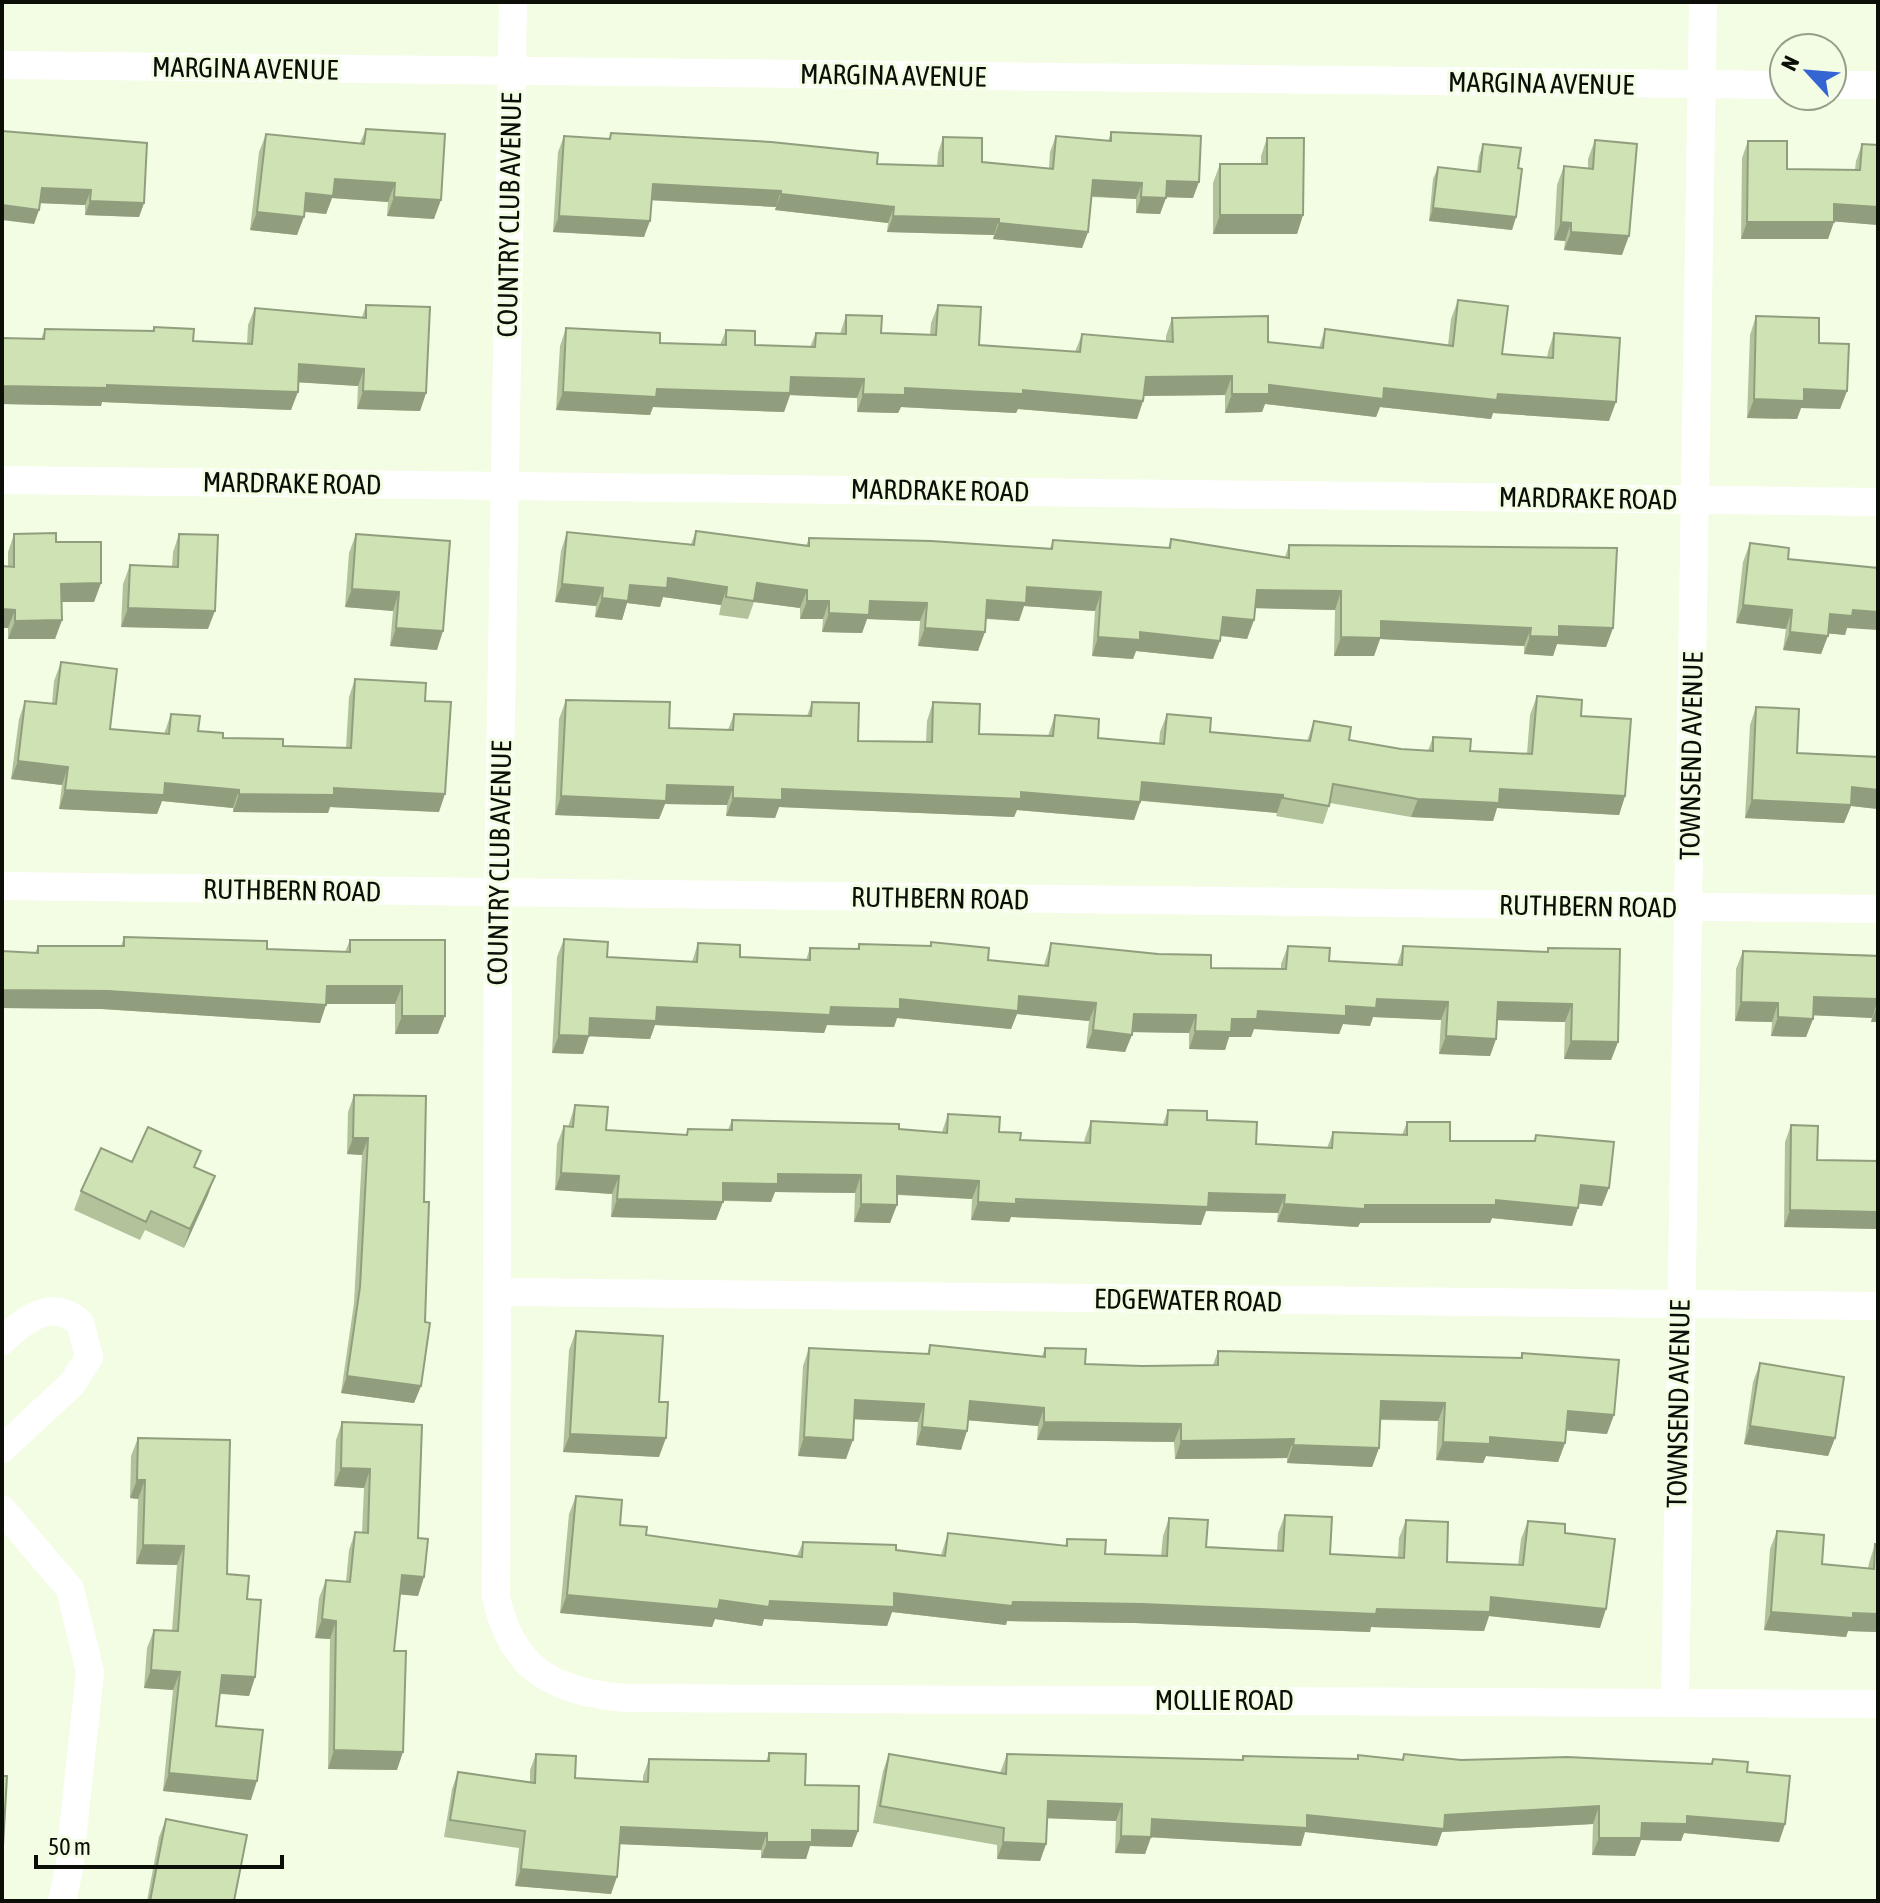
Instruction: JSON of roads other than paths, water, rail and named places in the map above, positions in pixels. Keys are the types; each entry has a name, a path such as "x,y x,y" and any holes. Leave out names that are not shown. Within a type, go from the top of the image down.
{"street":[{"name":"COUNTRY CLUB AVENUE","path":"513,2 498,892 496,1597 502,1623 514,1648 530,1667 571,1690"},
{"name":"TOWNSEND AVENUE","path":"1675,1701 1679,1305 1703,2"},
{"name":"MARGINA AVENUE","path":"2,65 1768,85"},
{"path":"1848,85 1878,85"},
{"name":"MARDRAKE ROAD","path":"2,480 1878,502"},
{"name":"RUTHBERN ROAD","path":"2,886 1878,909"},
{"name":"EDGEWATER ROAD","path":"497,1292 1878,1306"},
{"path":"2,1341 35,1314 62,1312 80,1323 89,1357 73,1383 2,1449"},
{"path":"2,1509 70,1589 90,1672 71,1853 62,1901"},
{"name":"MOLLIE ROAD","path":"571,1690 625,1698 1878,1704"}]}
